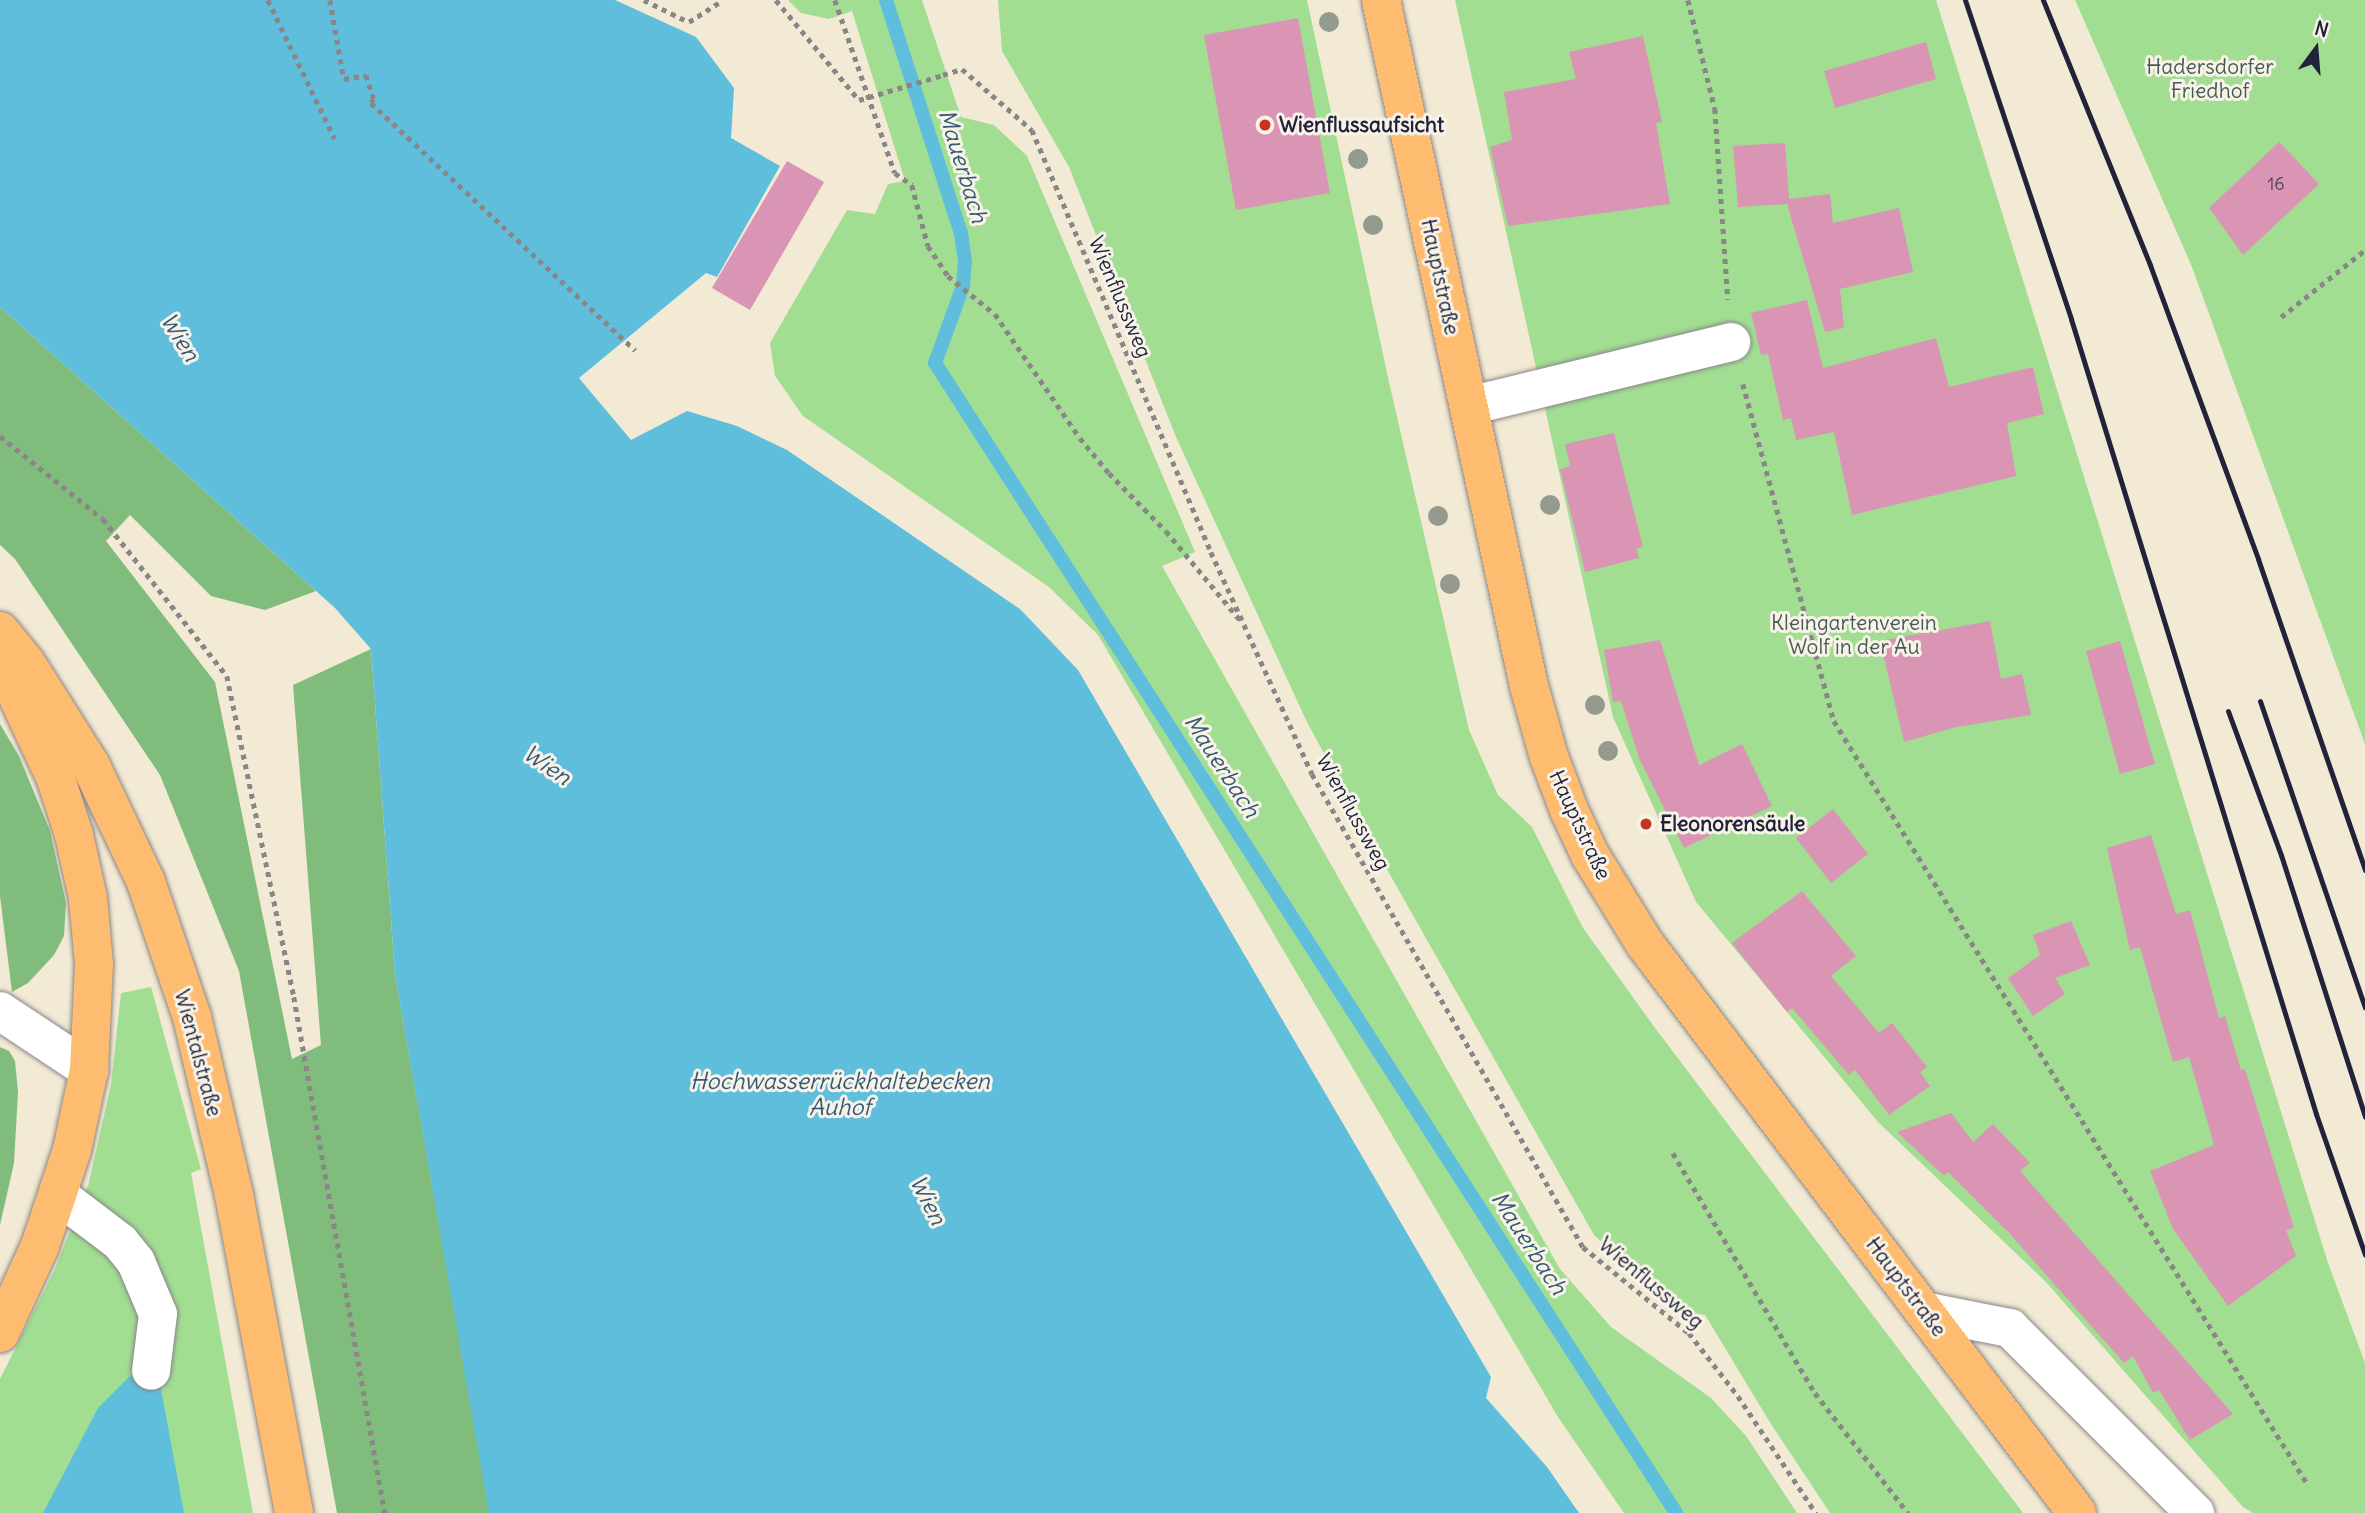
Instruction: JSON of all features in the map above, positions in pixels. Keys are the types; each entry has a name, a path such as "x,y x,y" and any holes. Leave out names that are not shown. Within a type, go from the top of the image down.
{"main road":[{"name":"Hauptstraße","path":"1381,0 1529,686 1549,757 1590,855 1645,944 2077,1513"},
{"name":"Wientalstraße","path":"0,631 26,663 91,766 146,882 188,1005 234,1195 294,1513"},
{"path":"0,660 56,779 74,835 88,898 94,964 89,1070 75,1139 40,1246 0,1333"}],"lane":[{"path":"1469,406 1731,342"},
{"path":"0,1011 89,1070"},
{"path":"58,1195 120,1242 136,1262 158,1314 151,1371"},
{"path":"1924,1311 2010,1328 2195,1513"}],"path":[{"path":"268,0 335,139"},
{"path":"330,0 344,79 366,75 374,99 371,103 635,350"},
{"path":"644,0 689,22 723,0"},
{"name":"Wienflussweg","path":"776,0 859,100 962,69 1032,130 1312,774 1583,1247 1689,1333 1738,1396 1816,1513"},
{"path":"835,0 895,173 912,185 928,246 948,276 980,299 1014,340 1080,438 1109,473 1166,531 1246,627"},
{"path":"1688,0 1716,109 1731,342 1834,721 2308,1486"},
{"path":"2281,317 2365,250"},
{"path":"0,436 103,519 227,676 294,997 384,1513"},
{"path":"1673,1153 1815,1393 1909,1513"}],"green space":[{"path":"788,0 922,0 961,117 994,125 1027,156 1195,552 1162,566 1560,1269 1611,1327 1711,1398 1746,1436 1797,1513 1624,1513 1558,1417 1098,635 1049,587 803,416 775,376 770,343 847,210 875,214 888,184 905,181 852,11 829,19 801,13"},
{"path":"998,0 1307,0 1389,382 1469,730 1498,795 1532,827 1583,928 1658,1032 2023,1513 1830,1513 1771,1424 1705,1315 1678,1311 1594,1235 1376,850 1306,720 1176,437 1069,167 1002,51"},
{"name":"Kleingartenverein Wolf in der Au","path":"1455,0 1936,0 2328,1263 2365,1363 2365,1513 2253,1513 2243,1507 2046,1282 1878,1122 1696,902 1613,717"},
{"name":"Hadersdorfer Friedhof","path":"2075,0 2365,0 2365,744 2192,267"},
{"path":"0,307 316,591 265,610 211,596 130,515 106,541 215,682 292,1059 321,1045 293,685 371,649 395,974 490,1513 337,1513 239,971 160,775 15,559 0,545"},
{"path":"0,724 19,756 50,831 66,903 64,936 54,955 28,983 12,992 0,896"},
{"path":"151,987 201,1169 191,1173 253,1513 0,1513 0,1379 54,1271 88,1186 111,1085 121,993"},
{"path":"0,1047 9,1051 15,1061 18,1092 14,1163 0,1225"}],"water":[{"name":"Hochwasserrückhaltebecken Auhof","path":"0,0 615,0 696,37 734,88 731,138 780,166 717,277 706,273 579,378 631,440 687,411 737,426 787,450 1020,609 1078,670 1491,1377 1486,1398 1547,1467 1579,1513 489,1513 395,974 371,649 335,608 0,307"},
{"path":"130,1376 160,1384 184,1513 43,1513 98,1408"}],"building":[{"name":"Wienflussaufsicht","path":"1298,18 1330,193 1236,210 1204,35"},
{"path":"1643,36 1662,122 1656,123 1670,204 1508,226 1490,147 1512,140 1504,92 1576,79 1569,52"},
{"path":"1926,42 1936,79 1835,108 1824,71"},
{"path":"2279,142 2319,184 2243,255 2209,208"},
{"path":"1785,143 1789,199 1830,194 1833,223 1899,208 1913,272 1840,289 1844,328 1825,332 1787,204 1738,207 1733,146"},
{"path":"787,161 824,182 750,310 712,288"},
{"path":"1807,300 1823,368 1936,338 1949,387 2033,367 2044,414 2007,423 2016,476 1852,515 1834,432 1796,440 1791,418 1783,420 1768,354 1761,355 1751,313"},
{"path":"1614,433 1643,547 1636,548 1639,558 1585,572 1560,469 1570,466 1565,444"},
{"path":"1990,621 2001,679 2022,674 2031,715 1956,727 1904,742 1880,641"},
{"path":"1660,640 1699,765 1742,744 1772,806 1684,848 1639,758 1621,701 1613,702 1604,650"},
{"path":"2120,641 2155,764 2120,774 2086,651"},
{"path":"1833,809 1868,854 1831,883 1796,838"},
{"path":"2151,835 2176,914 2190,910 2219,1018 2225,1016 2241,1070 2245,1069 2294,1228 2286,1230 2296,1256 2228,1306 2173,1229 2150,1171 2214,1145 2189,1057 2173,1062 2140,947 2130,950 2107,848"},
{"path":"1802,891 1856,956 1831,976 1879,1033 1892,1023 1927,1067 1920,1072 1930,1086 1889,1115 1855,1070 1849,1075 1792,1008 1787,1012 1732,943"},
{"path":"2071,921 2090,965 2055,978 2065,994 2033,1016 2008,978 2040,955 2033,935"},
{"path":"1951,1113 1973,1142 1993,1124 2030,1163 2020,1171 2233,1414 2190,1440 2159,1390 2153,1393 2133,1356 2124,1363 2010,1234 1948,1172 1944,1176 1897,1132"}],"waterway":[{"name":"Mauerbach","path":"886,0 961,233 965,262 963,286 935,363 1676,1513"}],"railway":[{"path":"1965,0 2071,319 2316,1114 2365,1255"},
{"path":"2043,0 2150,265 2258,559 2365,870"},
{"path":"2260,701 2365,1008"},
{"path":"2228,711 2281,855 2365,1117"}],"place":[{"name":"Wienflussaufsicht","path":"1265,125"},
{"name":"Eleonorensäule","path":"1646,824"}],"water label":[{"name":"Wien","path":"180,337"},
{"name":"Wien","path":"547,765"},
{"name":"Wien","path":"928,1200"}]}
